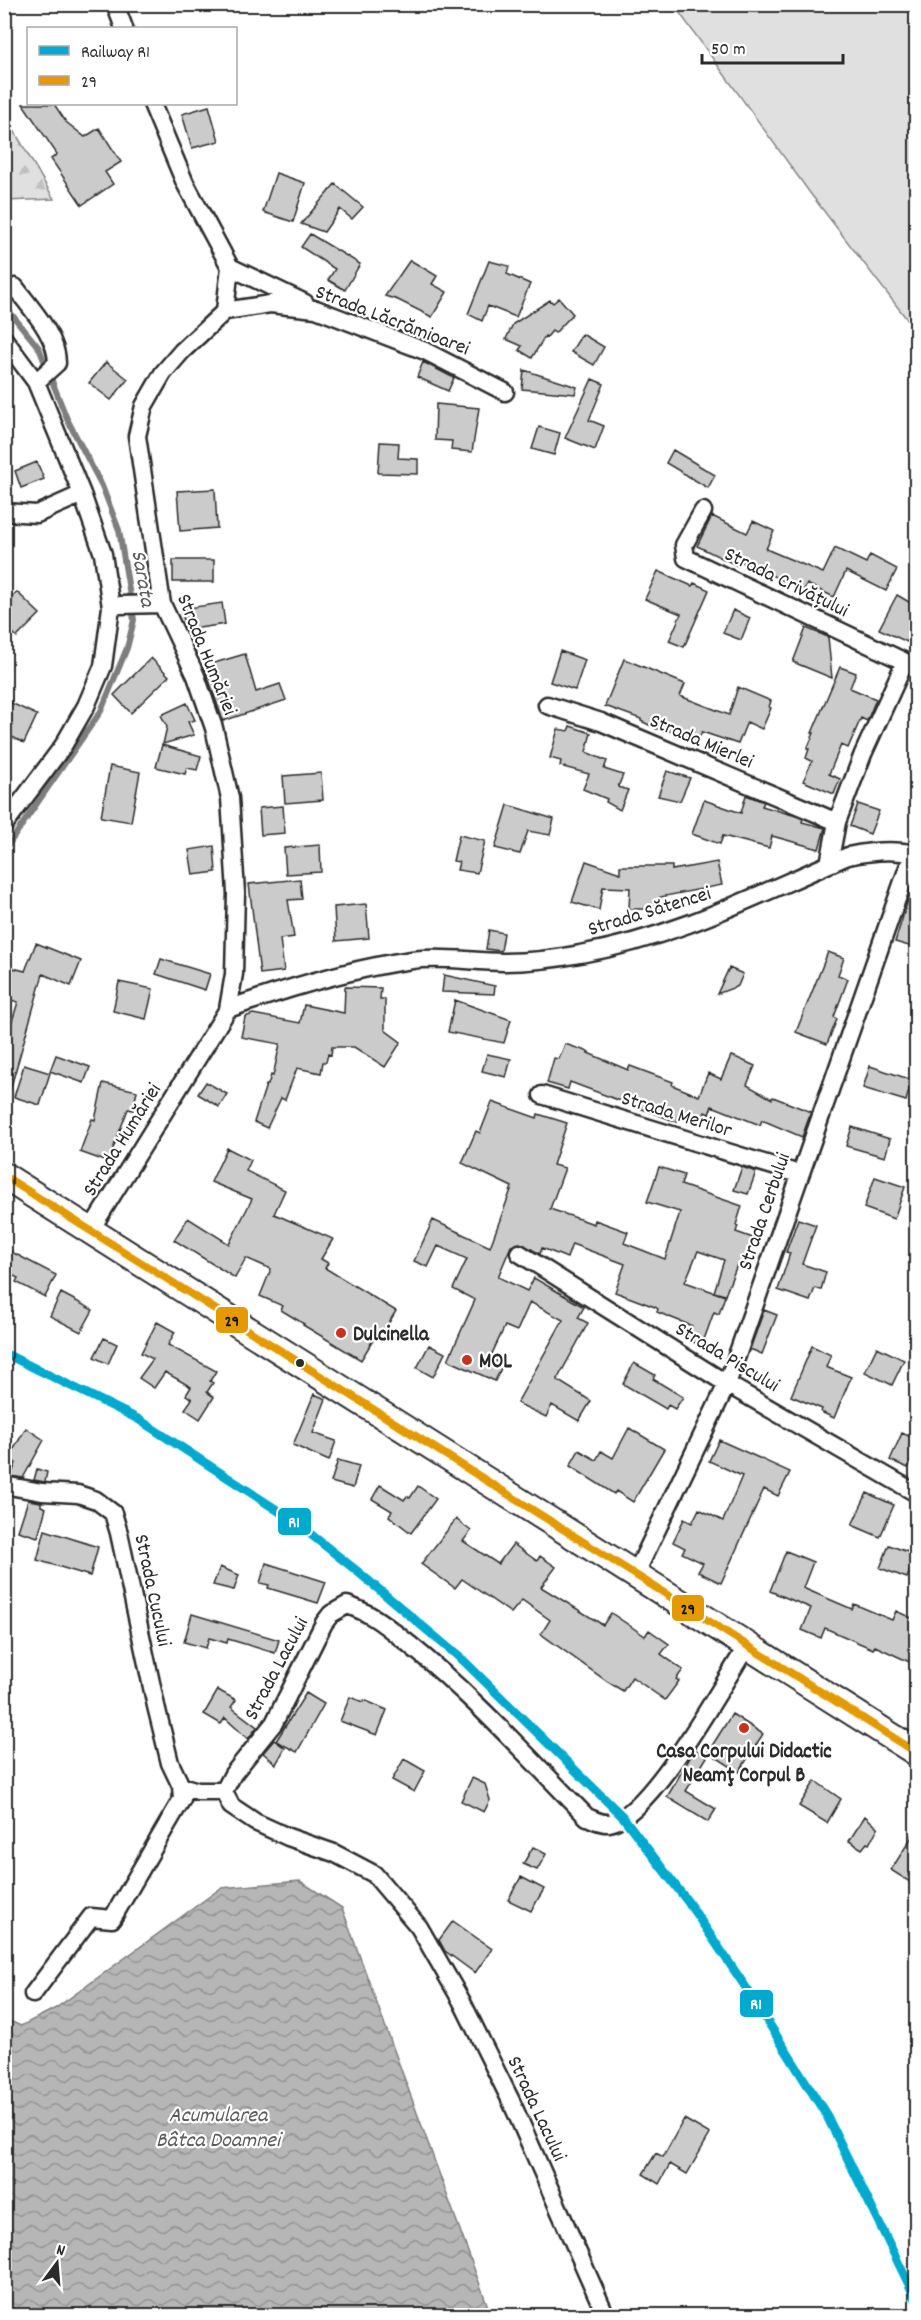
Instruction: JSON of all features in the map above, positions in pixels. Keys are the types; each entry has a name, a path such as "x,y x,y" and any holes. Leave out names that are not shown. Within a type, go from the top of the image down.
{"main road":[{"path":"4,1176 916,1752"}],"street":[{"path":"116,4 124,27"},
{"path":"152,105 185,183 230,267 225,311"},
{"path":"230,267 316,309"},
{"path":"15,287 54,344 57,355 57,363 39,380"},
{"name":"Strada Lăcrămioarei","path":"225,311 270,304 316,309 425,351 505,392"},
{"name":"Strada Humăriei","path":"90,1231 228,1009 236,948 234,847 230,798 214,728 200,687 162,604 137,436 144,406 163,373 182,351 225,311"},
{"path":"4,339 39,380 82,494 116,606 103,666 86,706 63,746 4,825"},
{"path":"4,512 37,514 82,494"},
{"name":"Strada Crivățului","path":"703,511 684,545 686,558 911,665"},
{"path":"116,606 162,604"},
{"path":"829,864 837,822 863,754 911,665"},
{"name":"Strada Mierlei","path":"547,705 601,722 837,822"},
{"name":"Strada Sătencei","path":"228,1009 332,978 414,960 504,962 544,959 627,945 715,915 848,856 869,851 890,850 915,854"},
{"name":"Strada Cerbului","path":"635,1575 728,1384 799,1174 915,854"},
{"name":"Strada Merilor","path":"542,1095 799,1174"},
{"name":"Strada Piscului","path":"519,1254 728,1384 916,1493"},
{"name":"Strada Cucului","path":"4,1485 42,1492 78,1494 96,1500 113,1513 156,1706 170,1762 181,1786"},
{"name":"Strada Lacului","path":"606,2316 511,2101 461,2000 419,1928 374,1874 334,1853 288,1837 255,1822 231,1806 224,1791 233,1774 274,1723 324,1623 331,1614 347,1605 368,1612 426,1658 474,1702 587,1817 600,1823 610,1823 623,1817 654,1789 747,1646"},
{"path":"33,1994 91,1917 112,1919 182,1799 181,1786 198,1791 224,1791"}],"green space":[{"path":"674,5 916,5 916,331 810,193"},
{"path":"5,115 54,199 5,201"}],"water":[{"name":"Acumularea Bâtca Doamnei","path":"300,1881 342,1908 491,2315 5,2315 5,2019 21,2026 56,2008 221,1888"}],"building":[{"path":"23,104 55,105 66,122 85,137 99,128 121,162 105,172 113,184 82,205 51,159 57,154"},
{"path":"209,106 219,141 192,148 182,114"},
{"path":"276,173 305,183 293,222 263,212"},
{"path":"335,184 363,207 352,219 340,209 324,232 301,224"},
{"path":"310,234 360,264 345,290 328,280 335,269 301,247"},
{"path":"410,260 437,276 432,284 447,292 432,317 385,296"},
{"path":"489,261 509,266 507,274 530,284 516,317 488,306 482,321 468,314"},
{"path":"559,298 573,314 555,333 552,331 547,337 545,336 532,358 519,350 522,346 506,339 513,324 550,300 553,303"},
{"path":"582,334 604,347 594,365 571,352"},
{"path":"106,362 128,379 111,400 89,383"},
{"path":"423,362 454,378 448,391 417,377"},
{"path":"524,370 577,387 575,394 522,389"},
{"path":"592,379 604,384 589,420 604,426 595,450 565,438"},
{"path":"436,404 479,408 472,452 451,450 452,441 435,440"},
{"path":"539,427 560,433 554,455 532,449"},
{"path":"380,442 399,443 398,458 418,459 418,474 378,473"},
{"path":"673,450 715,475 708,488 666,463"},
{"path":"37,462 44,479 21,488 15,471"},
{"path":"215,489 217,528 180,531 177,491"},
{"path":"712,516 747,533 753,521 774,531 766,549 823,573 835,548 866,563 870,555 897,569 886,591 846,571 834,597 807,584 804,590 740,561 738,566 697,546"},
{"path":"173,560 214,560 214,582 173,582"},
{"path":"658,571 692,586 694,583 709,590 684,647 669,641 681,614 645,599"},
{"path":"17,592 40,614 17,637 4,624 4,605"},
{"path":"897,595 916,606 916,646 879,629"},
{"path":"222,603 225,624 186,630 181,609"},
{"path":"733,610 750,618 741,640 723,633"},
{"path":"806,628 828,637 832,678 793,662"},
{"path":"560,651 585,660 575,690 550,682"},
{"path":"245,654 256,692 280,684 286,700 223,721 204,666"},
{"path":"151,658 169,676 131,713 114,695"},
{"path":"624,659 685,684 680,696 729,715 738,687 771,701 769,707 771,708 762,729 747,722 738,744 702,732 694,741 658,726 657,729 641,719 605,706"},
{"path":"840,667 856,673 850,688 876,699 867,721 861,718 848,748 841,745 829,774 840,779 834,794 803,781 812,761 806,758 814,733 812,733"},
{"path":"9,702 37,715 24,743 4,733 4,711"},
{"path":"187,703 195,720 188,722 194,735 163,744 167,727 161,715"},
{"path":"570,726 591,733 586,752 607,761 604,769 623,775 618,787 628,790 620,810 606,802 607,799 583,789 589,774 560,766 561,761 550,758 558,729 568,731"},
{"path":"162,745 201,756 197,770 187,768 185,774 156,767"},
{"path":"110,766 140,772 131,822 101,817"},
{"path":"667,771 690,778 680,801 658,796"},
{"path":"321,773 323,800 285,803 283,776"},
{"path":"746,795 764,802 762,806 796,816 803,819 802,822 825,828 819,849 772,836 769,848 723,836 720,844 692,834 704,800 741,813"},
{"path":"858,804 879,811 870,834 850,826"},
{"path":"508,805 554,819 550,835 528,831 520,854 495,848"},
{"path":"283,806 285,833 261,835 259,808"},
{"path":"459,835 485,841 477,873 457,870 459,862 453,861"},
{"path":"320,845 321,872 286,874 284,848"},
{"path":"214,846 216,872 193,875 189,850"},
{"path":"586,861 620,873 620,866 672,866 672,870 717,862 722,885 660,897 660,909 629,909 630,888 603,887 599,910 572,902"},
{"path":"300,879 302,899 288,900 294,937 280,939 284,971 260,974 249,884"},
{"path":"913,884 916,884 916,948 895,942"},
{"path":"366,904 369,938 336,941 334,907"},
{"path":"489,930 504,933 501,951 486,949"},
{"path":"36,943 81,961 71,986 43,974 9,1094 4,1093 4,1047 18,1002 5,998 13,968 25,971"},
{"path":"828,952 844,958 838,975 848,979 834,1017 837,1019 827,1044 796,1032"},
{"path":"161,959 210,974 205,990 156,974"},
{"path":"729,968 743,974 738,986 717,994"},
{"path":"444,975 495,986 494,994 442,992"},
{"path":"119,982 153,989 146,1019 113,1011"},
{"path":"345,987 381,988 380,999 385,999 385,1030 401,1042 385,1067 354,1047 332,1047 331,1055 328,1054 326,1062 323,1062 321,1073 297,1068 285,1100 281,1098 267,1128 254,1122 266,1085 271,1075 273,1076 280,1044 241,1037 245,1017 253,1014 300,1023 304,1005 344,1013"},
{"path":"455,1000 511,1020 504,1043 448,1032"},
{"path":"565,1044 628,1070 630,1066 673,1082 672,1085 699,1096 708,1073 721,1079 731,1056 735,1057 755,1066 747,1085 772,1099 773,1097 811,1112 802,1137 762,1120 760,1125 712,1106 709,1114 705,1112 701,1125 679,1115 677,1122 570,1082 568,1089 547,1083 554,1058 559,1059"},
{"path":"487,1054 511,1059 506,1077 482,1071"},
{"path":"56,1055 90,1067 84,1083 50,1071"},
{"path":"24,1065 50,1073 40,1105 14,1097"},
{"path":"870,1066 912,1080 906,1101 863,1088"},
{"path":"206,1082 227,1094 219,1107 198,1094"},
{"path":"103,1083 137,1091 133,1110 128,1109 108,1162 80,1152 92,1119 95,1120"},
{"path":"492,1102 537,1118 538,1114 567,1123 553,1165 565,1168 550,1209 594,1224 595,1220 628,1232 624,1243 665,1259 680,1212 647,1202 659,1167 684,1175 681,1185 742,1206 736,1232 753,1238 743,1267 737,1265 725,1295 714,1292 724,1260 698,1251 685,1282 725,1296 719,1314 714,1312 702,1345 687,1340 692,1326 657,1312 658,1309 655,1307 615,1292 625,1264 572,1244 567,1258 542,1248 540,1254 520,1243 511,1246 498,1277 527,1291 534,1278 584,1307 578,1318 588,1323 557,1380 591,1401 579,1421 552,1405 546,1417 517,1403 563,1320 530,1302 517,1331 505,1326 490,1358 503,1364 495,1381 448,1360 475,1300 453,1289 467,1259 438,1246 428,1267 414,1261 433,1220 490,1247 512,1187 462,1163 476,1131 480,1133"},
{"path":"852,1127 890,1139 885,1157 846,1146"},
{"path":"227,1148 251,1160 246,1171 285,1190 274,1214 333,1239 321,1259 328,1263 325,1268 396,1311 382,1334 378,1332 361,1360 281,1310 283,1306 260,1296 271,1269 246,1258 235,1278 174,1240 188,1218 229,1244 252,1199 211,1182"},
{"path":"742,1167 756,1172 748,1194 734,1190"},
{"path":"875,1177 905,1187 894,1219 864,1208"},
{"path":"798,1219 816,1225 802,1264 826,1272 821,1290 815,1288 810,1301 778,1290 790,1253 786,1252"},
{"path":"4,1248 56,1275 45,1297 16,1282 18,1278 4,1271"},
{"path":"61,1293 93,1310 81,1332 50,1316"},
{"path":"764,1310 777,1315 762,1354 750,1349"},
{"path":"157,1322 175,1332 168,1345 216,1371 210,1381 213,1383 207,1392 214,1397 200,1419 185,1409 192,1399 186,1395 191,1387 165,1372 154,1388 139,1378 153,1359 141,1353"},
{"path":"104,1338 117,1344 108,1364 94,1357"},
{"path":"429,1345 445,1353 433,1377 417,1368"},
{"path":"812,1346 831,1355 826,1367 851,1377 834,1418 821,1412 822,1409 791,1396"},
{"path":"877,1347 904,1360 892,1385 865,1372"},
{"path":"634,1363 655,1375 653,1379 683,1397 675,1409 668,1405 666,1409 623,1384"},
{"path":"314,1394 326,1399 313,1433 336,1441 329,1461 293,1445"},
{"path":"26,1428 44,1440 23,1478 11,1476 16,1463 8,1459"},
{"path":"629,1428 664,1449 633,1502 616,1491 614,1494 570,1466 579,1450 596,1460 601,1451 613,1458"},
{"path":"902,1433 916,1439 916,1450 908,1468 890,1460"},
{"path":"719,1440 790,1472 778,1496 764,1489 721,1583 698,1572 703,1563 682,1553 685,1548 673,1542 684,1519 692,1523 699,1509 723,1521 742,1476 709,1461"},
{"path":"338,1460 359,1466 353,1488 331,1482"},
{"path":"37,1469 47,1472 45,1482 34,1480"},
{"path":"380,1485 404,1500 407,1496 410,1498 418,1486 436,1499 411,1533 389,1516 392,1511 372,1499"},
{"path":"867,1493 894,1505 880,1537 852,1525"},
{"path":"28,1500 41,1502 41,1506 46,1508 38,1537 18,1531"},
{"path":"456,1519 471,1531 463,1541 498,1564 513,1544 537,1561 540,1556 556,1567 541,1587 603,1625 611,1613 645,1636 649,1630 669,1644 661,1654 683,1670 676,1679 679,1681 665,1700 632,1677 623,1691 608,1682 541,1634 550,1620 522,1600 511,1613 462,1579 455,1588 421,1564"},
{"path":"45,1530 98,1547 90,1576 37,1560"},
{"path":"889,1545 916,1555 907,1578 880,1568"},
{"path":"786,1551 813,1562 803,1588 852,1609 854,1604 892,1620 896,1611 916,1620 916,1665 875,1646 873,1649 825,1628 821,1638 802,1630 811,1608 770,1591"},
{"path":"266,1563 326,1582 318,1603 268,1588 269,1585 260,1583"},
{"path":"220,1567 239,1575 234,1590 213,1585"},
{"path":"192,1614 279,1640 275,1653 228,1639 227,1643 209,1638 206,1648 184,1642"},
{"path":"218,1690 236,1700 231,1707 257,1727 248,1739 225,1718 221,1724 204,1714"},
{"path":"306,1693 324,1704 297,1752 276,1741"},
{"path":"350,1697 363,1702 364,1700 387,1710 377,1735 340,1721"},
{"path":"732,1714 763,1734 739,1772 708,1752"},
{"path":"274,1740 285,1748 276,1764 263,1753"},
{"path":"695,1749 707,1757 686,1791 716,1809 708,1822 667,1797"},
{"path":"404,1759 425,1771 414,1792 392,1780"},
{"path":"472,1778 485,1784 490,1800 484,1812 461,1801"},
{"path":"815,1781 841,1799 827,1823 799,1806"},
{"path":"865,1816 878,1828 869,1844 867,1843 862,1849 849,1841"},
{"path":"916,1830 916,1886 891,1870"},
{"path":"533,1847 546,1854 537,1870 523,1864"},
{"path":"521,1877 544,1889 531,1911 508,1900"},
{"path":"453,1921 492,1949 475,1973 445,1951 439,1940"},
{"path":"684,2119 710,2134 687,2174 670,2164 659,2184 643,2174 656,2153 663,2157"}],"waterway":[{"name":"Sarata","path":"4,305 39,348 67,419 102,486 119,530 134,620 127,648 101,711 4,851"}],"rail line":[{"name":"R1","path":"4,1353 138,1419 294,1521 465,1662 623,1817 688,1902 751,1995 827,2116 916,2299"}],"transit line":[{"name":"29","path":"4,1176 916,1752"}],"place":[{"name":"Dulcinella","path":"341,1333"},
{"name":"MOL","path":"467,1360"},
{"name":"Casa Corpului Didactic Neamţ Corpul B","path":"744,1728"}]}
